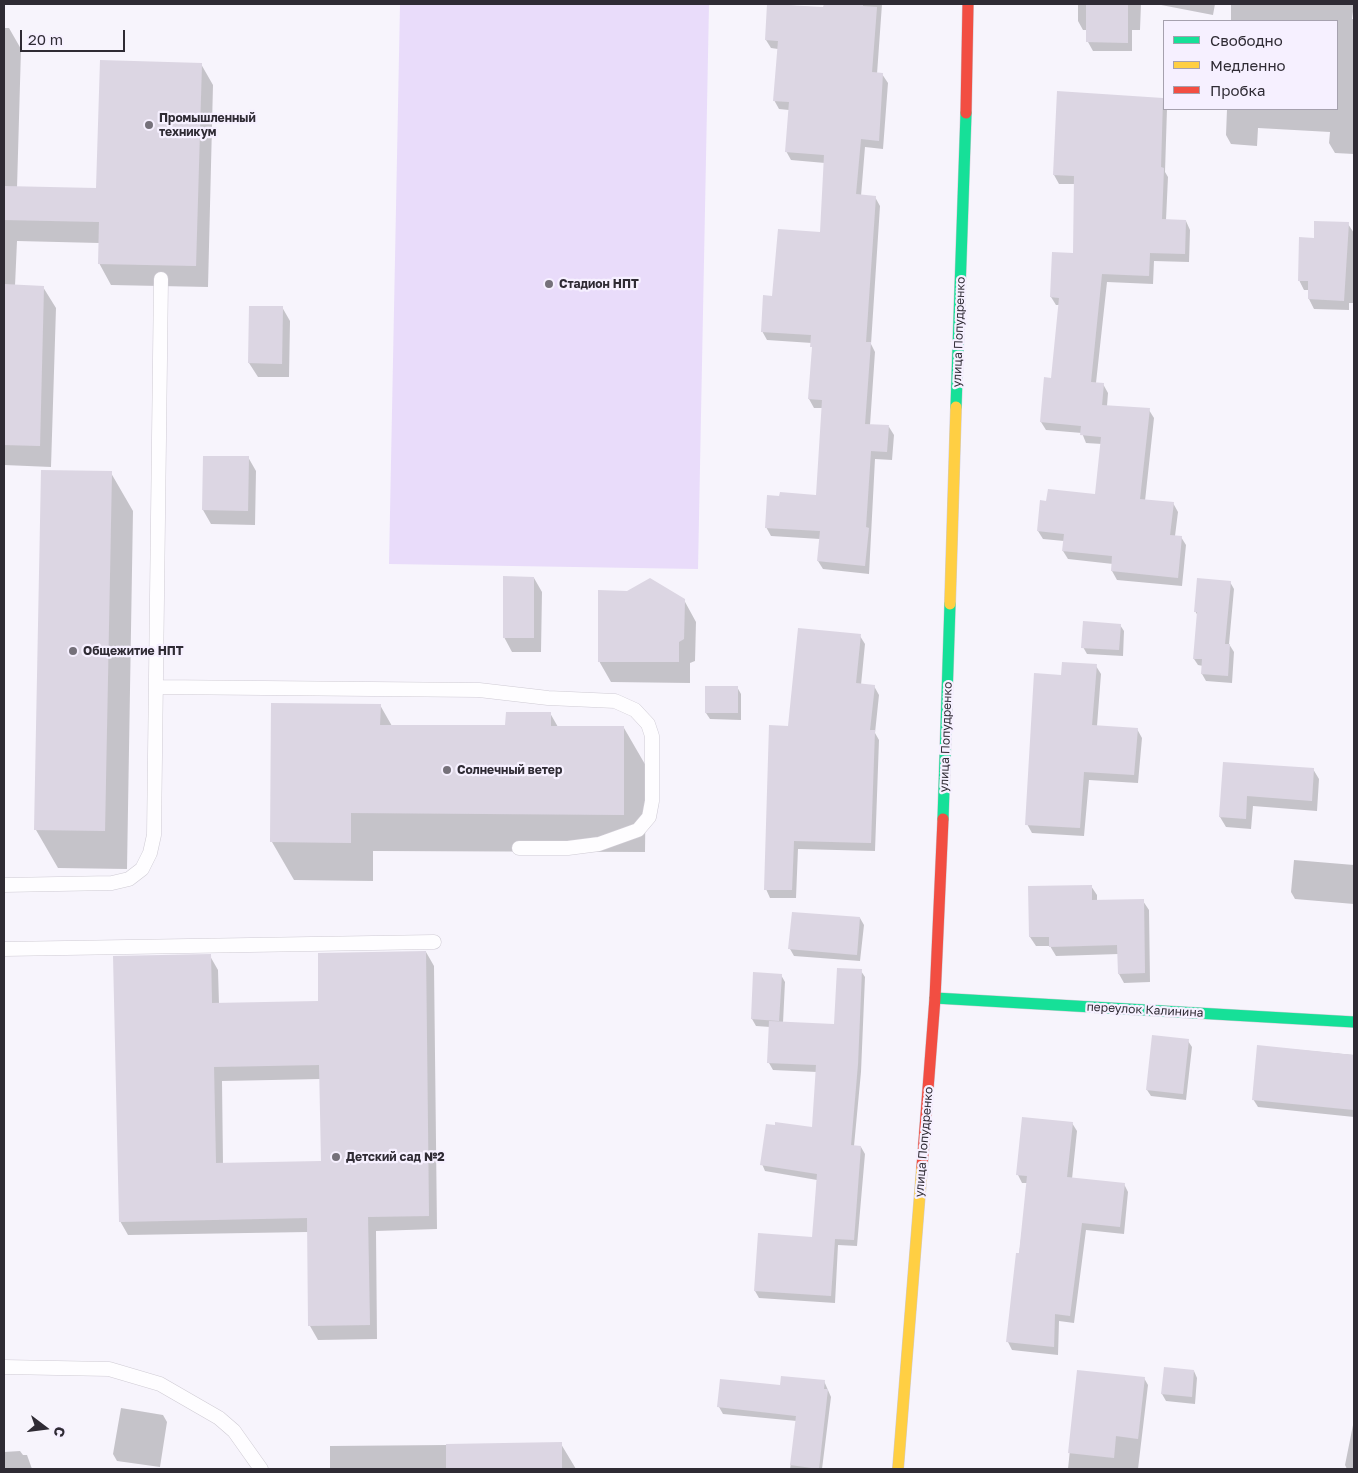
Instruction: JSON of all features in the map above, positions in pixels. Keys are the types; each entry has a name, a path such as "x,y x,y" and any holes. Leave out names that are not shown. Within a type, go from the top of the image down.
{"street":[{"name":"улица Попудренко","path":"898,1469 935,998 947,723 968,4"},
{"name":"переулок Калинина","path":"935,998 1354,1022"}],"lane":[{"path":"4,885 112,883 129,879 142,869 150,853 154,835 157,687 161,279"},
{"path":"157,687 479,690 548,698 616,701 635,710 648,724 652,736 652,801 649,817 638,830 600,844 568,848 519,848"},
{"path":"4,949 434,942"},
{"path":"4,1367 109,1369 160,1384 220,1418 234,1431 261,1469"}],"shaded area":[{"name":"Стадион НПТ","path":"400,4 709,4 698,569 389,564"}],"building":[{"path":"767,4 823,7 824,4 863,4 863,6 877,7 872,72 883,73 879,141 861,139 856,194 876,196 866,342 871,342 865,424 889,425 887,452 871,451 866,527 869,528 865,566 817,561 820,531 765,528 767,495 779,496 780,492 816,495 822,400 808,399 812,347 810,347 811,335 761,332 763,295 772,296 778,229 820,232 824,155 785,152 789,102 773,101 778,41 765,40"},
{"path":"1086,4 1128,4 1128,43 1086,42"},
{"name":"Промышленный техникум","path":"100,60 202,63 196,266 98,264 99,222 4,220 4,186 96,188"},
{"path":"1057,91 1163,98 1161,167 1164,168 1162,219 1186,220 1185,254 1150,253 1149,276 1102,274 1091,382 1104,383 1102,405 1150,408 1140,499 1174,502 1170,535 1182,536 1178,578 1111,571 1112,556 1062,551 1064,534 1037,531 1040,500 1046,501 1048,489 1095,494 1101,437 1080,435 1081,426 1040,422 1044,377 1051,378 1059,298 1050,297 1052,252 1073,253 1074,176 1053,175"},
{"path":"1314,221 1349,222 1344,301 1308,299 1308,281 1298,281 1299,237 1314,238"},
{"path":"4,284 44,286 40,446 4,445"},
{"path":"249,306 283,306 282,364 248,363"},
{"path":"203,456 249,456 248,511 202,510"},
{"name":"Общежитие НПТ","path":"41,470 112,471 105,831 34,830"},
{"path":"503,576 534,577 534,638 503,638"},
{"path":"650,578 685,599 684,639 679,642 679,662 598,662 598,590 627,591"},
{"path":"1197,578 1231,581 1225,644 1230,644 1228,676 1201,674 1202,659 1193,659 1197,612 1194,612"},
{"path":"1083,621 1121,624 1119,650 1081,648"},
{"path":"798,628 861,634 856,683 875,685 870,730 875,730 871,843 794,841 792,890 764,890 769,725 788,726"},
{"path":"1062,662 1097,664 1092,725 1138,728 1134,775 1084,772 1080,828 1025,825 1034,673 1061,675"},
{"path":"705,686 738,686 738,713 705,713"},
{"name":"Солнечный ветер","path":"271,703 381,704 380,725 505,725 506,712 551,712 551,726 624,726 624,815 351,813 351,843 270,842"},
{"path":"1223,762 1314,768 1312,801 1247,796 1246,819 1219,817"},
{"path":"1092,885 1092,900 1144,899 1145,973 1118,974 1117,945 1049,947 1049,937 1029,937 1028,886"},
{"path":"792,912 860,917 857,955 788,949"},
{"path":"426,951 429,1216 368,1217 370,1325 308,1326 307,1218 119,1222 113,956 211,954 212,1003 318,1001 318,953","holes":["319,1065 321,1161 216,1163 214,1067"]},
{"path":"837,968 862,969 858,1064 851,1145 861,1146 854,1240 835,1239 831,1296 754,1291 758,1233 812,1237 817,1174 760,1165 766,1124 775,1125 775,1122 812,1127 816,1065 767,1063 769,1021 834,1024"},
{"path":"753,972 782,974 779,1021 751,1019"},
{"path":"1152,1035 1189,1039 1183,1094 1146,1090"},
{"path":"1257,1045 1354,1055 1354,1110 1252,1100"},
{"path":"1022,1117 1073,1122 1067,1177 1125,1183 1120,1227 1082,1223 1070,1316 1055,1314 1054,1347 1006,1342 1016,1253 1019,1253 1027,1176 1016,1175"},
{"path":"1164,1367 1194,1370 1192,1397 1161,1394"},
{"path":"1077,1370 1145,1377 1138,1439 1116,1436 1114,1458 1068,1453"},
{"path":"781,1376 825,1380 824,1389 828,1389 819,1469 790,1465 796,1416 717,1407 720,1379 780,1385"},
{"path":"562,1442 562,1469 446,1469 446,1444"}],"traffic: fast":[{"path":"956,407 966,113"},
{"path":"943,819 950,604"},
{"path":"935,998 1354,1022"}],"traffic: slow":[{"path":"950,604 956,407"},
{"path":"898,1469 922,1167"}],"traffic: jam":[{"path":"966,113 968,4"},
{"path":"922,1167 935,998 943,819"}],"place":[{"name":"Промышленный техникум","path":"149,125"},
{"name":"Стадион НПТ","path":"549,284"},
{"name":"Общежитие НПТ","path":"73,651"},
{"name":"Солнечный ветер","path":"447,770"},
{"name":"Детский сад №2","path":"336,1157"}]}
